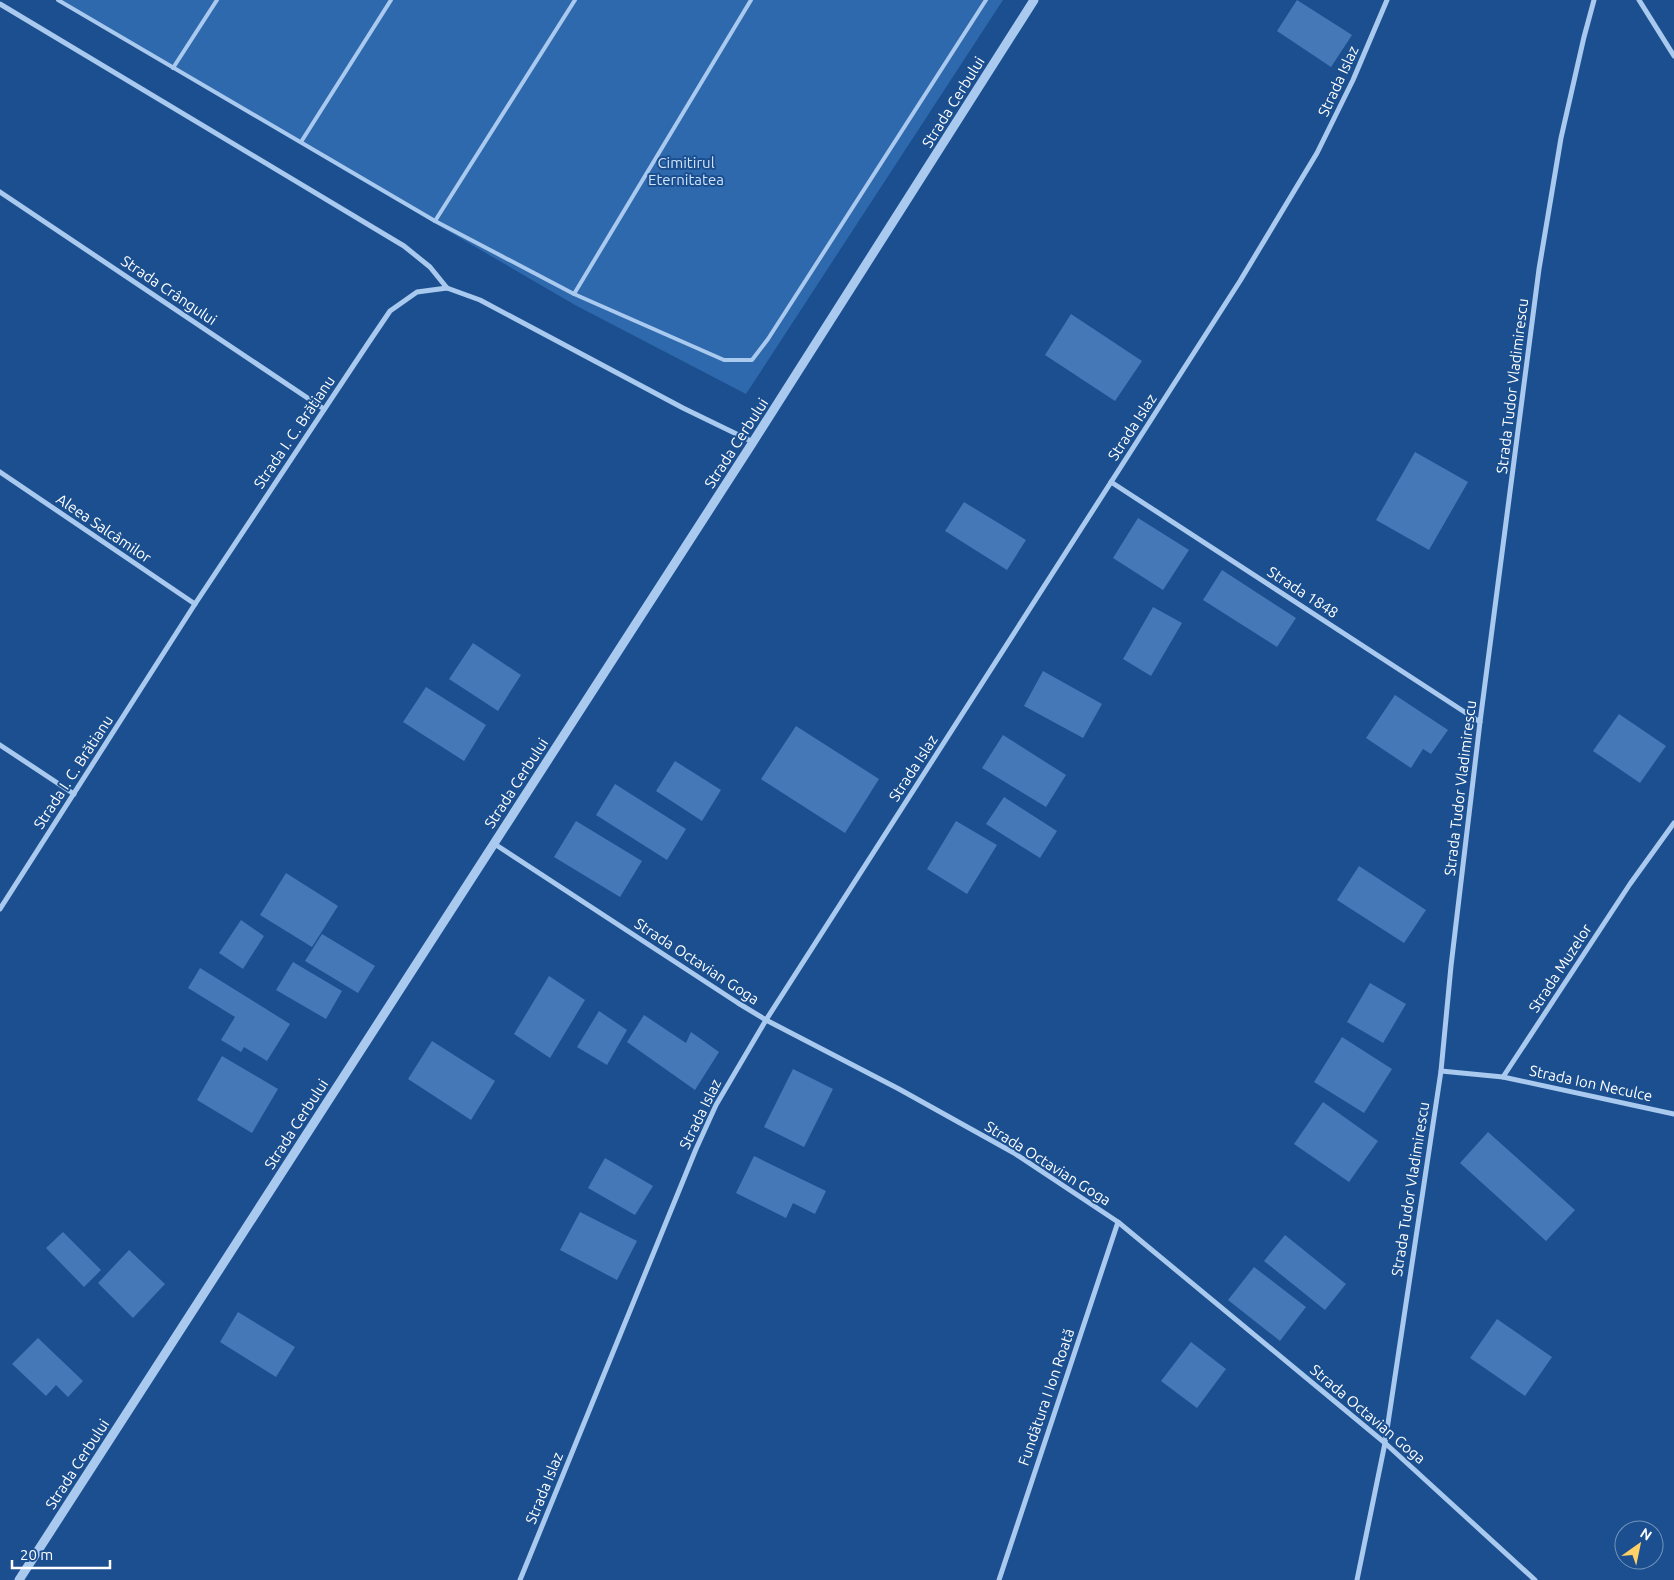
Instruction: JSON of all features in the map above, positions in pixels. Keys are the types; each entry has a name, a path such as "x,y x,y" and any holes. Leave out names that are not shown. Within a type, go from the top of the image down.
{"street":[{"name":"Strada Cerbului","path":"19,1580 753,442 1034,0"},
{"name":"Strada Islaz","path":"520,1580 696,1149 716,1105 766,1020 1240,281 1317,153 1353,80 1387,0"},
{"name":"Strada Tudor Vladimirescu","path":"1357,1580 1385,1443 1441,1071 1451,966 1480,722 1539,270 1561,138 1594,0"},
{"path":"1639,0 1674,55"},
{"path":"0,4 404,246 430,267 447,288"},
{"name":"Strada Crângului","path":"0,192 324,409"},
{"name":"Strada I. C. Brătianu","path":"0,908 195,604 390,311 417,292 447,288 480,300 683,408 753,442"},
{"name":"Aleea Salcâmilor","path":"0,472 195,604"},
{"name":"Strada 1848","path":"1112,482 1480,722"},
{"path":"0,745 74,794"},
{"name":"Strada Muzelor","path":"1503,1077 1630,884 1674,822"},
{"name":"Strada Octavian Goga","path":"493,843 766,1020 899,1089 1014,1153 1118,1222 1385,1443 1535,1580"},
{"path":"1441,1071 1503,1077"},
{"name":"Strada Ion Neculce","path":"1503,1077 1674,1114"},
{"name":"Fundătura I Ion Roată","path":"999,1580 1118,1222"}],"lane":[{"path":"58,0 435,221 574,294 724,360 752,360 774,331 986,0"},
{"path":"173,68 216,0"},
{"path":"301,142 391,0"},
{"path":"435,221 575,0"},
{"path":"574,294 752,0"}],"green space":[{"name":"Cimitirul Eternitatea","path":"59,0 1003,0 746,394 575,305 328,161"}],"building":[{"path":"1297,0 1352,35 1331,67 1277,31"},
{"path":"1071,314 1142,361 1115,401 1045,355"},
{"path":"1415,452 1468,482 1429,550 1376,520"},
{"path":"964,502 1026,540 1007,570 945,531"},
{"path":"1138,518 1189,550 1163,590 1113,558"},
{"path":"1222,570 1296,618 1277,647 1203,600"},
{"path":"1153,607 1182,623 1151,676 1123,659"},
{"path":"473,643 521,675 498,711 449,679"},
{"path":"1043,671 1102,704 1083,738 1024,706"},
{"path":"426,687 486,725 464,761 403,722"},
{"path":"1395,695 1448,730 1431,754 1423,749 1411,768 1366,738"},
{"path":"1619,714 1666,746 1640,783 1593,751"},
{"path":"796,726 879,779 845,833 761,779"},
{"path":"1003,735 1066,775 1046,807 982,768"},
{"path":"675,761 721,790 702,821 656,791"},
{"path":"615,784 686,829 667,860 596,815"},
{"path":"1004,797 1057,831 1040,858 986,824"},
{"path":"576,821 642,861 620,897 554,857"},
{"path":"956,821 997,845 967,894 927,869"},
{"path":"1359,866 1426,910 1404,943 1337,900"},
{"path":"286,873 338,906 312,947 260,915"},
{"path":"241,920 264,936 243,969 219,953"},
{"path":"322,934 375,966 358,993 305,961"},
{"path":"293,962 342,991 326,1019 276,990"},
{"path":"200,968 290,1024 267,1061 244,1047 241,1052 221,1040 235,1017 188,988"},
{"path":"549,976 585,1000 550,1058 514,1034"},
{"path":"1370,983 1406,1004 1383,1043 1347,1022"},
{"path":"599,1011 627,1030 607,1065 577,1047"},
{"path":"644,1015 686,1043 691,1032 719,1052 695,1090 627,1042"},
{"path":"1342,1037 1392,1069 1364,1113 1314,1082"},
{"path":"432,1041 495,1081 471,1120 408,1079"},
{"path":"222,1056 278,1089 252,1133 197,1100"},
{"path":"793,1069 833,1089 804,1147 764,1127"},
{"path":"1323,1102 1378,1141 1349,1182 1294,1144"},
{"path":"1488,1132 1575,1210 1546,1241 1460,1163"},
{"path":"754,1156 826,1191 815,1214 793,1203 786,1218 736,1193"},
{"path":"605,1158 653,1186 635,1215 588,1188"},
{"path":"580,1212 637,1241 617,1280 560,1250"},
{"path":"63,1232 101,1270 84,1287 46,1248"},
{"path":"1285,1235 1346,1284 1325,1310 1264,1261"},
{"path":"129,1250 165,1284 133,1318 98,1283"},
{"path":"1254,1267 1306,1307 1280,1341 1228,1300"},
{"path":"238,1312 295,1347 276,1377 220,1342"},
{"path":"1497,1319 1552,1357 1525,1396 1470,1358"},
{"path":"38,1338 83,1381 68,1397 56,1385 46,1396 12,1364"},
{"path":"1191,1342 1226,1369 1197,1408 1161,1381"}]}
